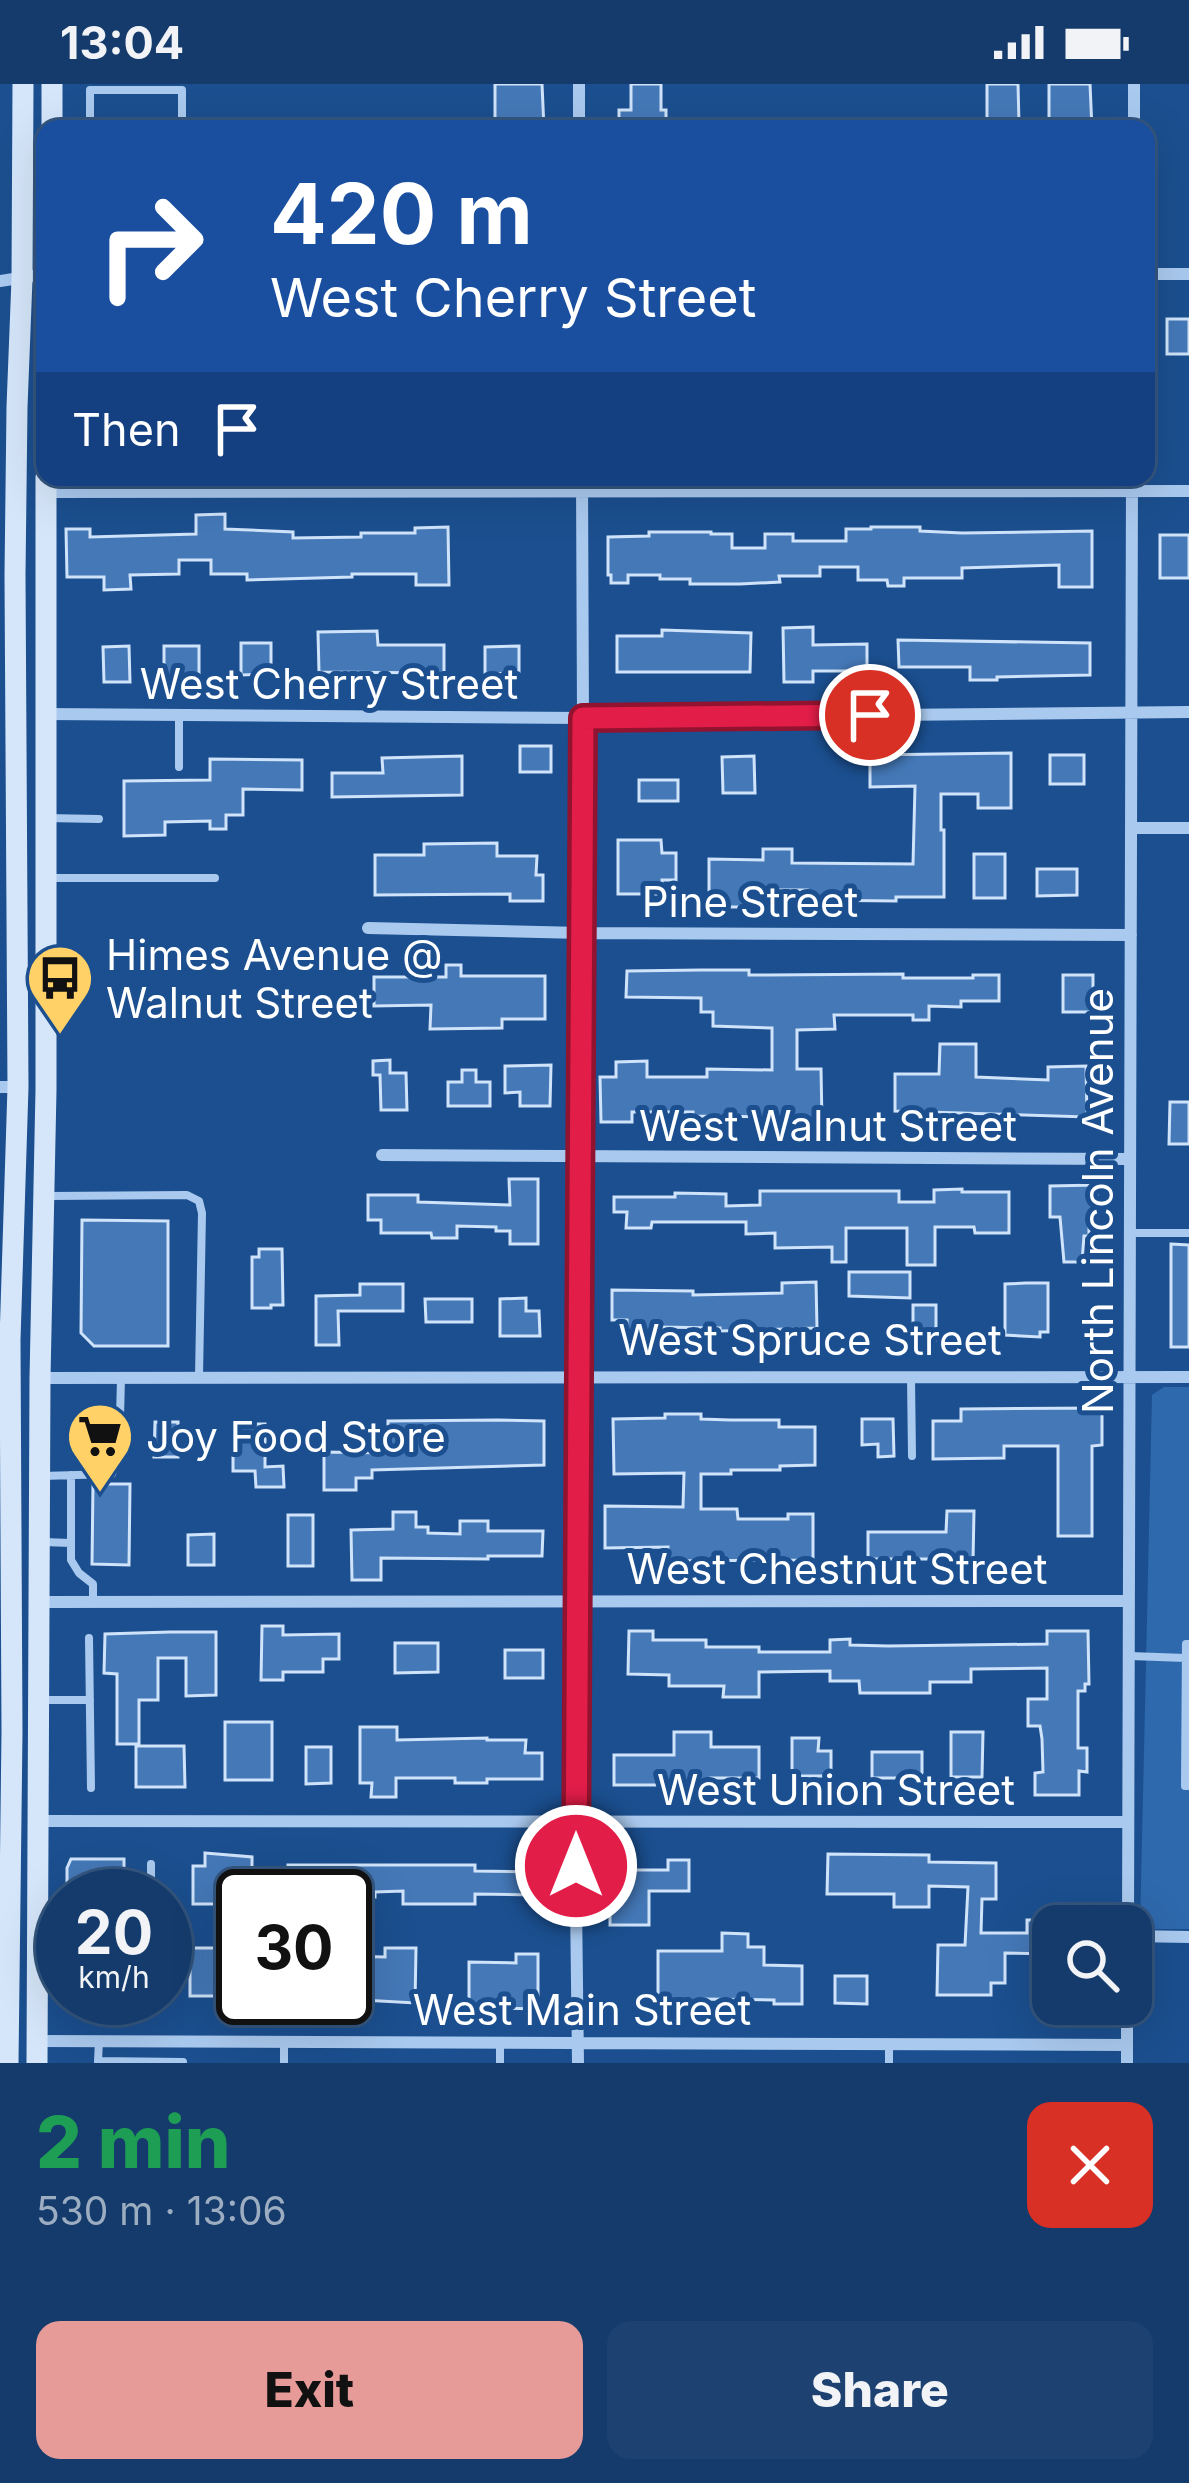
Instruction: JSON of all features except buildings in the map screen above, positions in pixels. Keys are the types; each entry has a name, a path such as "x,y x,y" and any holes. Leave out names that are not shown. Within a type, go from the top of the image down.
{"street":[{"path":"22,84 22,278 11,499 6,1636 26,1717 28,1807 40,1821"},
{"path":"52,84 52,120"},
{"path":"579,84 579,120"},
{"path":"1133,120 1134,84"},
{"path":"1155,274 1189,274"},
{"path":"39,1869 45,486"},
{"path":"164,486 582,493 1010,486"},
{"path":"578,2063 575,1822 582,486"},
{"name":"North Lincoln Avenue","path":"1128,1905 1132,486"},
{"path":"1148,486 1189,491"},
{"path":"11,499 29,563 30,699 35,711 45,715"},
{"name":"West Cherry Street","path":"45,715 583,718 1189,712"},
{"path":"9,716 24,722 30,738 32,773 46,818"},
{"path":"1131,828 1189,828"},
{"name":"Pine Street","path":"368,928 1131,935"},
{"name":"West Walnut Street","path":"382,1155 1130,1159"},
{"name":"West Spruce Street","path":"5,1378 1189,1377"},
{"name":"West Chestnut Street","path":"40,1602 1129,1601"},
{"path":"8,2063 5,1801 11,1664"},
{"path":"5,1801 19,1807 26,1822 25,1930 36,1976"},
{"name":"West Union Street","path":"40,1821 1128,1822"},
{"path":"1152,1936 1189,1936"},
{"path":"1127,2025 1127,2063"},
{"name":"West Main Street","path":"37,2052 99,2040 1127,2045"}],"lane":[{"path":"90,120 90,90 182,90 182,120"},
{"path":"179,715 179,767"},
{"path":"46,818 99,819"},
{"path":"46,878 215,878"},
{"path":"44,1196 187,1195 199,1201 199,1378"},
{"path":"1130,1233 1189,1233"},
{"path":"40,1476 112,1474 119,1456 121,1378"},
{"path":"911,1378 912,1456"},
{"path":"71,1475 71,1560 93,1584 93,1602"},
{"path":"40,1542 71,1543"},
{"path":"89,1638 91,1788"},
{"path":"1189,1644 1185,1786 1189,1786"},
{"path":"1129,1656 1186,1658"},
{"path":"40,1700 90,1700"},
{"path":"151,1864 151,1869"},
{"path":"99,2040 98,2061 183,2062 184,2040"},
{"path":"284,2040 284,2063"},
{"path":"500,2041 500,2063"},
{"path":"890,2044 890,2063"}],"shaded area":[{"path":"1164,1387 1189,1387 1189,1929 1152,1929 1152,1905 1141,1905 1152,1395"}],"place":[{"name":"Himes Avenue @ Walnut Street","path":"60,1037"},
{"name":"Joy Food Store","path":"100,1495"}],"route":[{"path":"576,1866 583,718 870,715"}]}
